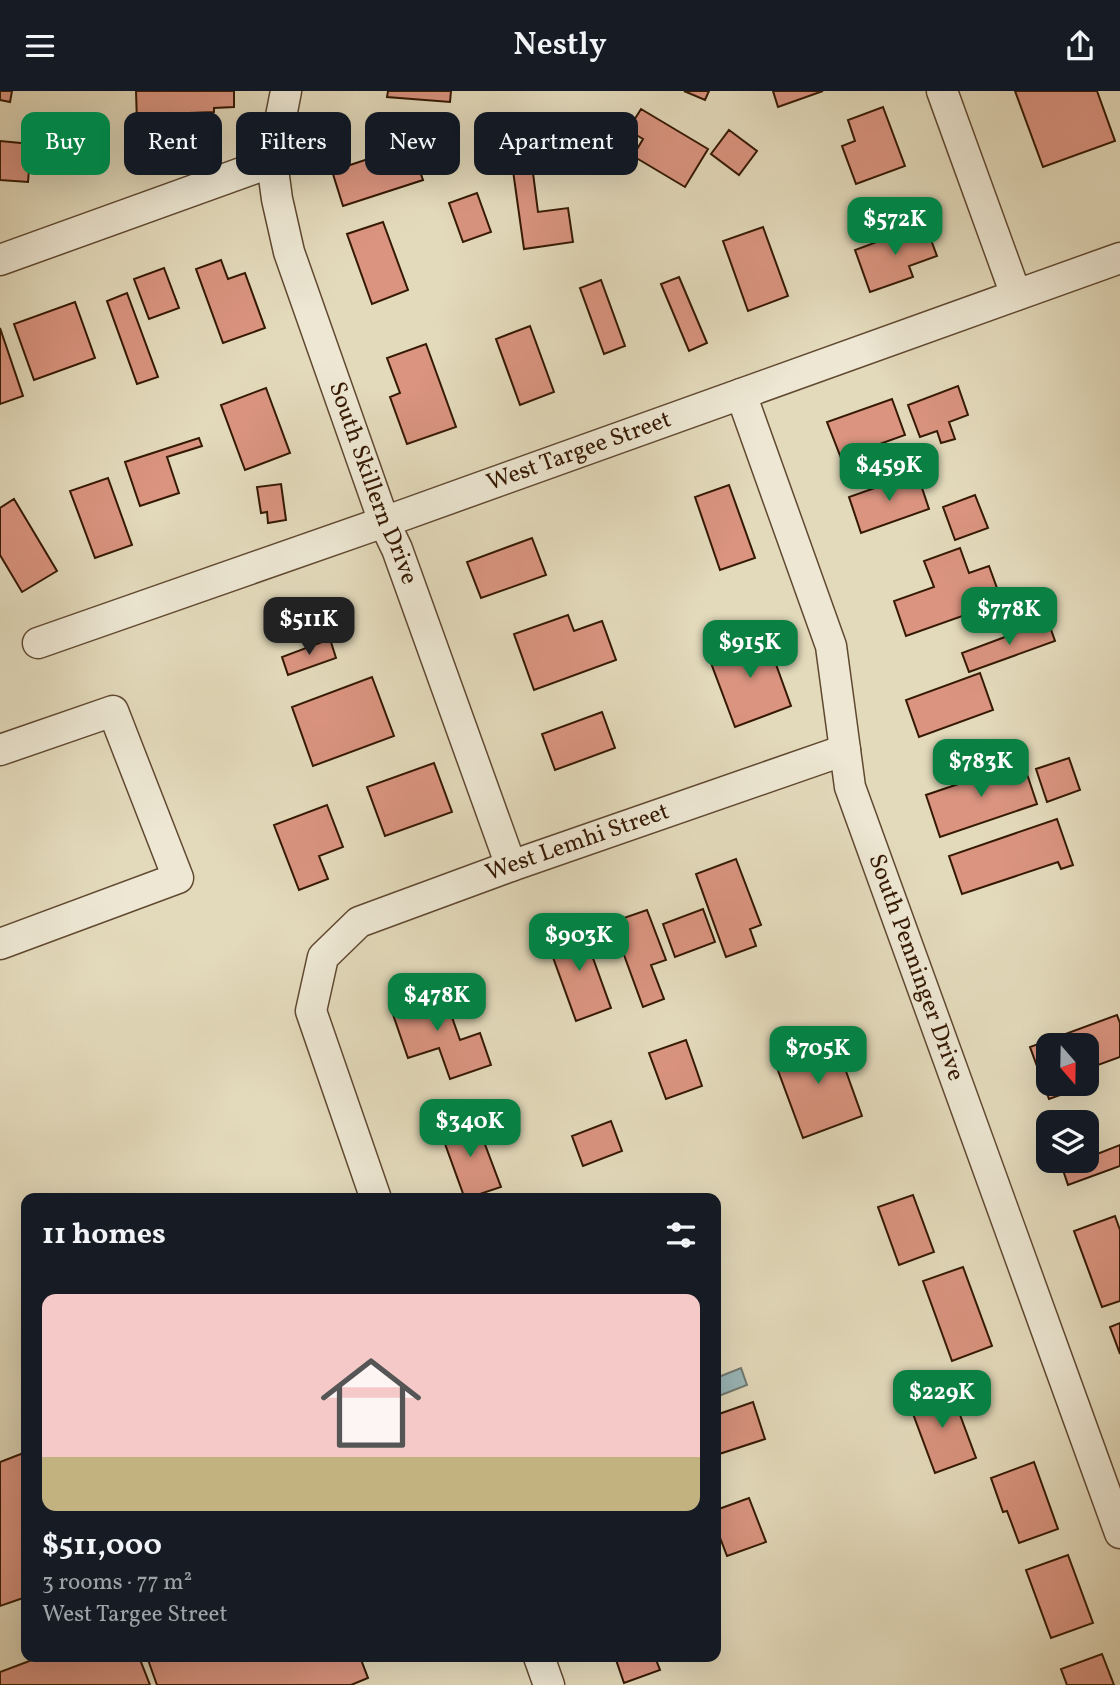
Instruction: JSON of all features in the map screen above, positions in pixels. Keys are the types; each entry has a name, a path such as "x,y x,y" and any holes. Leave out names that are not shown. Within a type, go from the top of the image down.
{"street":[{"name":"South Skillern Drive","path":"282,112 286,91"},
{"path":"942,91 1016,295"},
{"path":"0,260 236,175"},
{"name":"South Skillern Drive","path":"274,175 289,252 384,522 397,549 511,866"},
{"name":"West Targee Street","path":"38,643 1120,258"},
{"name":"South Penninger Drive","path":"741,394 831,646 850,787 1120,1533"},
{"path":"0,750 113,711 178,878 0,944"},
{"name":"West Lemhi Street","path":"374,1193 311,1011 323,957 359,922 845,750"},
{"path":"541,1662 549,1685"}],"water":[{"path":"741,1368 747,1385 721,1395 721,1376"}],"building":[{"path":"0,91 12,91 10,102 0,100"},
{"path":"136,91 234,91 234,107 214,108 214,112 137,112"},
{"path":"388,91 451,91 450,102 387,97"},
{"path":"684,91 709,91 705,100"},
{"path":"773,91 823,91 778,107"},
{"path":"1015,91 1097,91 1115,141 1043,167"},
{"path":"883,107 905,166 856,184 842,146 855,141 848,120"},
{"path":"641,109 708,149 685,187 638,159 638,148 643,139 638,136 638,114"},
{"path":"729,130 757,151 739,175 711,154"},
{"path":"0,141 21,143 21,175 29,175 28,182 0,180"},
{"path":"365,160 365,175 421,175 423,180 343,206 333,175 351,175 351,165"},
{"path":"514,175 533,175 538,212 568,208 573,242 524,249"},
{"path":"477,193 491,232 463,242 449,203"},
{"path":"383,222 408,290 372,304 347,234"},
{"path":"925,224 937,256 909,266 913,277 870,292 855,250"},
{"path":"763,227 788,296 748,311 723,241"},
{"path":"221,260 228,279 245,273 265,328 223,343 196,269"},
{"path":"164,268 179,308 149,319 134,279"},
{"path":"679,277 707,343 689,351 661,284"},
{"path":"601,280 625,346 604,354 580,288"},
{"path":"127,293 158,377 137,384 107,301"},
{"path":"75,302 95,358 34,380 14,324"},
{"path":"530,326 554,392 520,405 496,339"},
{"path":"0,328 23,396 0,404"},
{"path":"426,344 456,427 407,444 390,397 400,393 387,358"},
{"path":"958,386 968,415 949,422 955,439 941,443 937,431 920,437 908,405"},
{"path":"266,388 290,453 245,470 221,405"},
{"path":"892,399 905,435 841,458 827,422"},
{"path":"199,438 202,446 167,457 179,493 140,506 125,462"},
{"path":"917,473 929,509 861,533 849,497"},
{"path":"108,478 132,545 95,558 70,491"},
{"path":"281,484 286,520 268,523 267,512 261,513 257,487"},
{"path":"729,485 755,558 720,570 695,497"},
{"path":"975,495 988,528 955,540 943,507"},
{"path":"14,499 57,571 22,592 0,555 0,508"},
{"path":"532,538 546,575 481,598 467,562"},
{"path":"960,548 969,573 989,566 1002,602 906,636 894,601 934,587 924,561"},
{"path":"568,615 574,631 602,621 616,660 534,690 514,634"},
{"path":"1048,621 1055,641 969,672 962,653"},
{"path":"765,634 791,706 735,727 708,655"},
{"path":"330,639 336,658 288,675 282,657"},
{"path":"980,673 993,710 919,737 906,700"},
{"path":"372,677 394,736 313,766 292,707"},
{"path":"602,712 615,748 555,770 542,734"},
{"path":"1069,758 1080,790 1047,802 1036,769"},
{"path":"1023,762 1037,804 940,837 926,795"},
{"path":"434,763 452,812 385,836 367,787"},
{"path":"327,805 343,847 319,856 328,879 299,890 274,825"},
{"path":"1057,819 1073,865 1061,869 1058,862 962,894 949,856"},
{"path":"736,859 761,925 750,929 756,946 726,957 696,874"},
{"path":"703,909 715,942 675,957 663,924"},
{"path":"647,910 666,960 651,965 664,999 643,1007 612,922"},
{"path":"581,925 611,1008 576,1021 546,938"},
{"path":"441,986 460,1040 480,1033 491,1065 450,1079 439,1048 408,1058 389,1003"},
{"path":"1117,1015 1120,1023 1120,1057 1099,1064 1099,1033 1068,1033"},
{"path":"833,1035 862,1116 803,1138 773,1057"},
{"path":"686,1040 702,1086 666,1099 649,1053"},
{"path":"1036,1045 1036,1063 1030,1047"},
{"path":"475,1118 501,1187 483,1193 463,1193 440,1130"},
{"path":"611,1121 622,1151 583,1166 572,1136"},
{"path":"1120,1145 1120,1166 1068,1185 1064,1173 1099,1173 1099,1153"},
{"path":"913,1195 934,1252 899,1265 878,1207"},
{"path":"1115,1216 1120,1230 1120,1301 1102,1307 1074,1231"},
{"path":"963,1267 992,1346 952,1361 923,1281"},
{"path":"1120,1323 1120,1354 1110,1327"},
{"path":"950,1388 976,1458 935,1473 909,1403"},
{"path":"753,1402 765,1439 721,1453 721,1413"},
{"path":"21,1454 21,1599 0,1606 0,1462"},
{"path":"1034,1462 1058,1529 1019,1543 1007,1511 1003,1512 991,1478"},
{"path":"749,1498 766,1542 727,1556 721,1540 721,1508"},
{"path":"1068,1555 1093,1623 1051,1638 1026,1570"},
{"path":"1102,1654 1114,1685 1067,1685 1061,1669"},
{"path":"27,1662 141,1662 150,1685 0,1685 0,1672"},
{"path":"149,1662 362,1662 368,1678 351,1685 157,1685"},
{"path":"617,1662 657,1662 660,1670 624,1683"}]}
